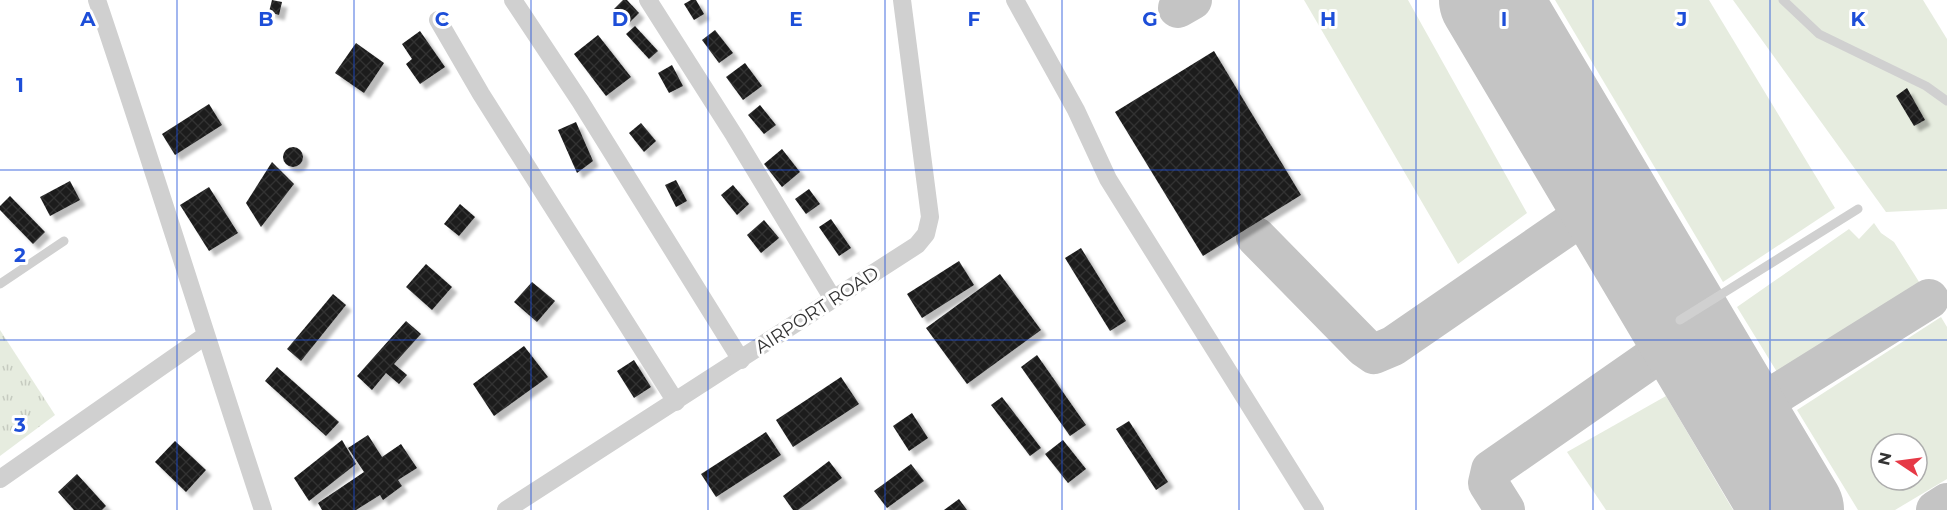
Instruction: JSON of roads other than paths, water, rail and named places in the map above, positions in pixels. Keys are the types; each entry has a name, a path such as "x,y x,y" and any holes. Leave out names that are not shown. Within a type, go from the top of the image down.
{"street":[{"path":"97,0 164,200 205,336 263,510"},
{"path":"513,0 580,101 741,360"},
{"path":"648,0 734,135 833,299"},
{"name":"AIRPORT ROAD","path":"506,510 917,245 926,234 930,217 902,0"},
{"path":"1016,0 1076,110 1108,179 1315,510"},
{"path":"438,20 480,94 676,402"},
{"path":"0,478 205,336"}],"lane":[{"path":"1782,0 1819,34 1926,86 1947,101"},
{"path":"1680,321 1858,209"},
{"path":"0,284 64,241"}]}
